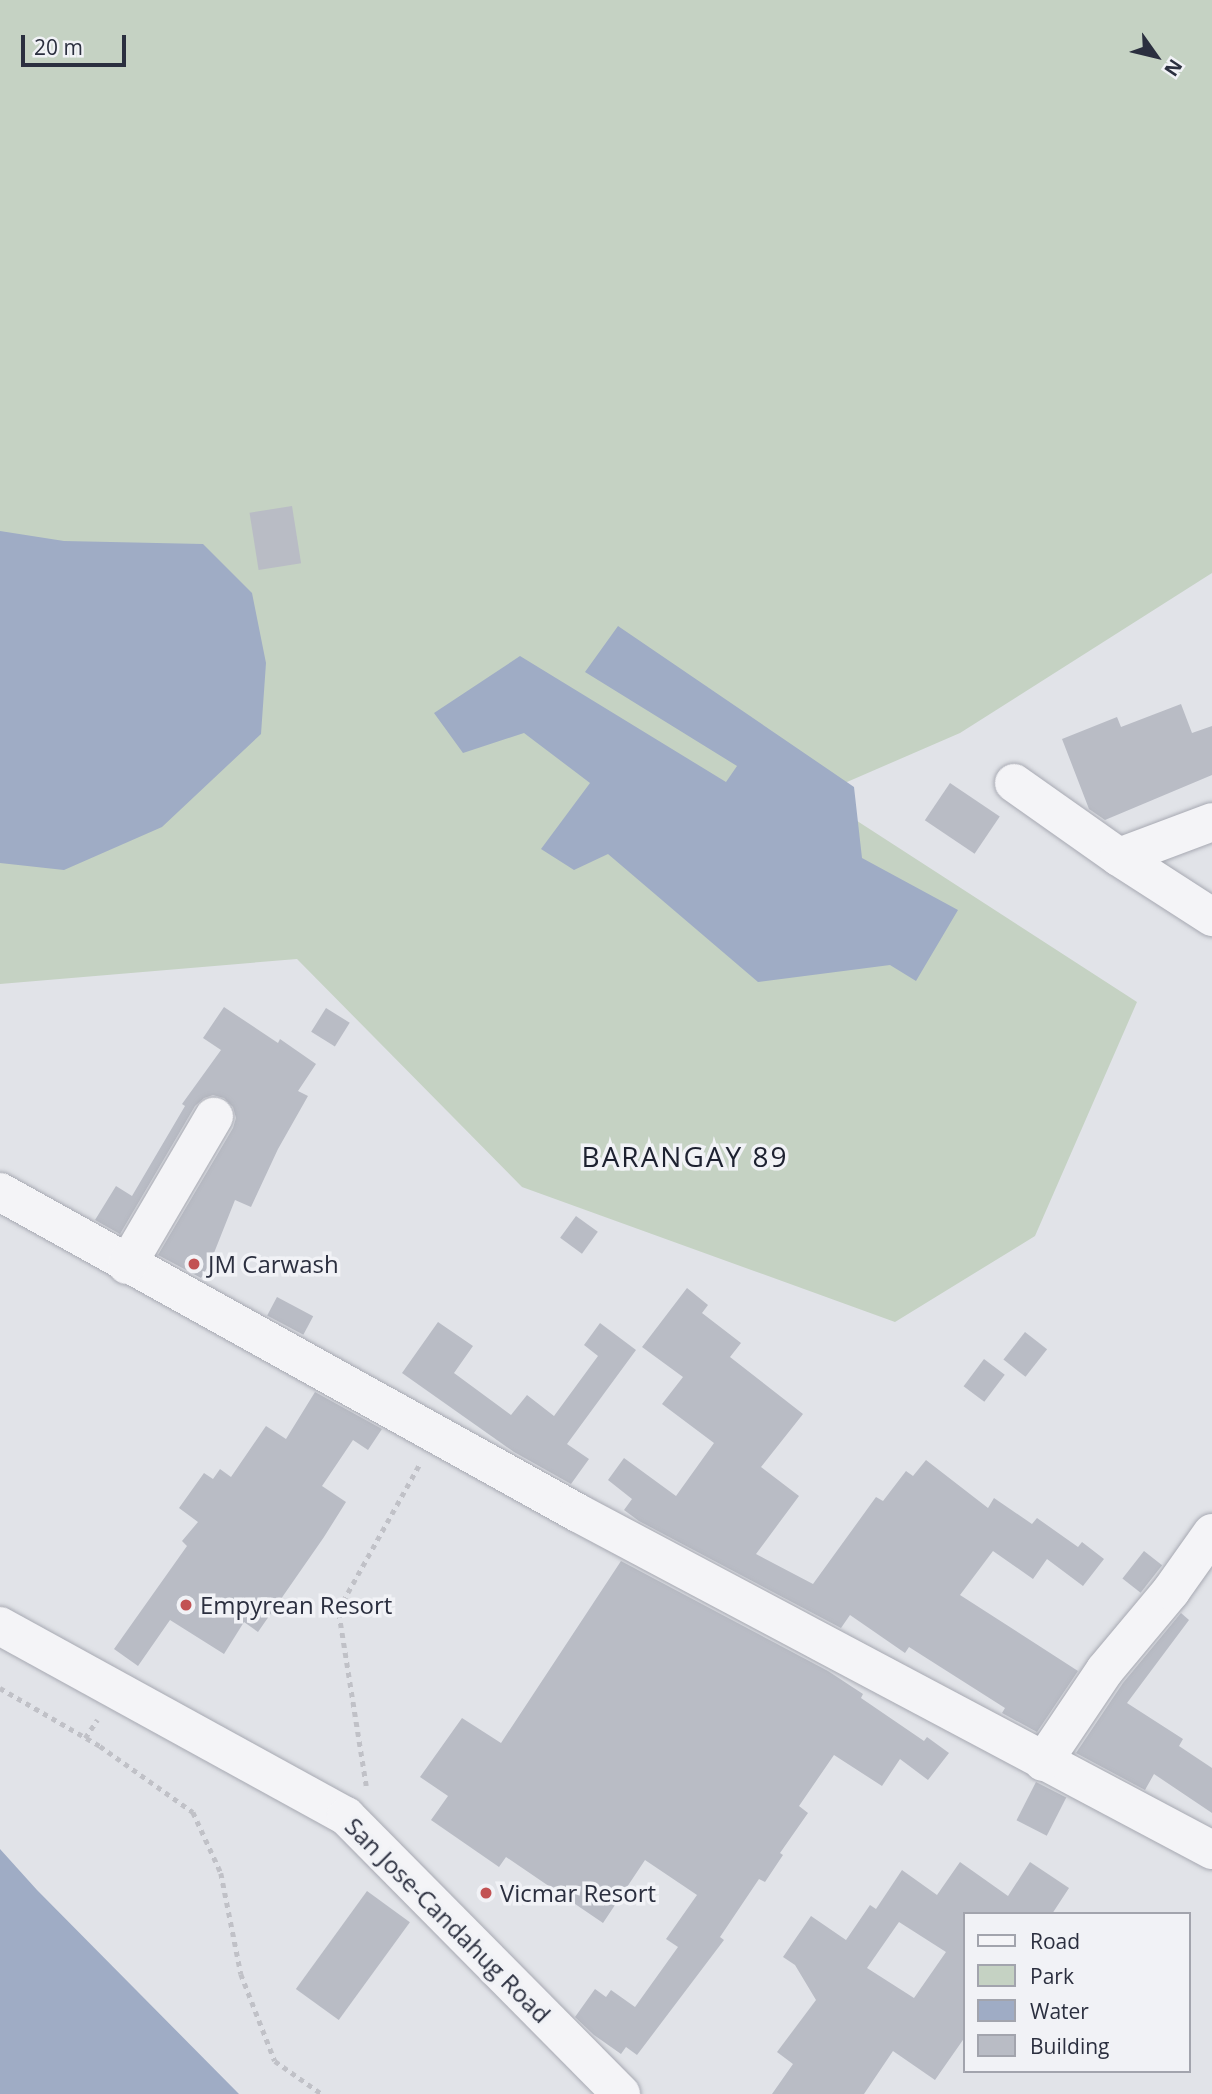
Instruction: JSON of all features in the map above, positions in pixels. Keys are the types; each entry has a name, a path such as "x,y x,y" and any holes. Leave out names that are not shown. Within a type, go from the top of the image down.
{"street":[{"path":"1014,783 1119,857 1212,917"},
{"path":"1119,857 1212,822"},
{"path":"127,1265 214,1117"},
{"path":"0,1192 127,1265 436,1434 1043,1762 1212,1850"},
{"path":"1043,1762 1105,1670 1171,1591 1212,1533"},
{"name":"San Jose-Candahug Road","path":"0,1626 346,1816 621,2094"}],"path":[{"path":"376,1846 338,1611 436,1434"},
{"path":"0,1688 100,1746 193,1812 221,1873 241,1974 275,2061 322,2094"}],"green space":[{"path":"0,0 1212,0 1212,573 960,733 817,795 1137,1002 1035,1236 895,1322 522,1187 297,959 0,984"}],"water":[{"path":"0,531 64,541 203,544 252,593 266,663 261,734 162,827 64,870 0,863"},
{"path":"618,626 854,787 862,858 958,910 916,981 890,965 758,982 608,854 574,870 541,849 590,783 524,733 463,753 434,713 520,656 726,782 737,766 585,672"},
{"path":"0,1849 37,1890 239,2094 0,2094"}],"building":[{"path":"292,506 301,563 259,570 250,513"},
{"path":"1181,704 1192,733 1212,726 1212,775 1105,820 1089,809 1062,739 1117,717 1121,727"},
{"path":"950,783 1000,817 975,854 925,820"},
{"path":"224,1007 278,1043 280,1039 316,1064 298,1091 308,1096 278,1149 251,1207 235,1200 210,1263 201,1278 158,1255 233,1128 236,1118 233,1107 224,1098 213,1095 204,1098 195,1106 120,1234 95,1220 116,1186 132,1196 185,1106 182,1104 221,1050 203,1038"},
{"path":"326,1008 350,1023 335,1047 311,1032"},
{"path":"576,1216 598,1232 582,1254 560,1238"},
{"path":"687,1288 708,1305 702,1313 741,1343 730,1357 803,1414 761,1467 799,1496 756,1554 813,1584 876,1497 883,1501 906,1471 913,1476 926,1460 988,1508 994,1498 1032,1524 1037,1518 1078,1547 1082,1542 1104,1559 1083,1586 1047,1559 1033,1579 993,1551 960,1595 1078,1671 1037,1732 1002,1713 1005,1708 909,1647 905,1653 850,1615 841,1628 639,1521 624,1510 632,1499 608,1480 624,1458 676,1496 714,1443 662,1404 683,1377 642,1347"},
{"path":"277,1297 313,1316 303,1335 267,1316"},
{"path":"438,1322 473,1346 454,1373 511,1415 527,1395 554,1416 598,1356 584,1345 600,1323 636,1350 567,1444 589,1459 571,1484 514,1452 402,1373"},
{"path":"1025,1332 1047,1349 1026,1377 1003,1360"},
{"path":"984,1359 1005,1375 984,1402 964,1386"},
{"path":"315,1392 382,1429 368,1450 353,1440 322,1486 346,1502 258,1632 244,1622 224,1654 170,1620 138,1666 114,1649 187,1546 182,1541 198,1522 179,1508 204,1473 213,1479 220,1469 231,1477 266,1426 286,1439"},
{"path":"1144,1551 1162,1565 1141,1593 1122,1579"},
{"path":"621,1561 828,1671 863,1694 861,1698 924,1741 927,1737 949,1753 928,1780 900,1759 882,1786 834,1755 799,1806 808,1813 780,1853 783,1855 765,1882 759,1879 720,1937 724,1940 637,2055 626,2047 621,2054 594,2035 575,2017 595,1989 606,1997 611,1990 635,2007 678,1947 666,1939 697,1895 645,1860 603,1923 506,1857 499,1867 431,1820 448,1796 420,1777 462,1718 501,1743"},
{"path":"1181,1613 1189,1620 1127,1703 1183,1739 1179,1746 1212,1768 1212,1813 1154,1774 1145,1790 1076,1753 1123,1683"},
{"path":"1036,1782 1066,1797 1047,1836 1016,1820"},
{"path":"960,1862 1008,1896 1030,1862 1069,1888 1053,1912 964,1912 964,2038 935,2080 893,2051 864,2094 772,2094 793,2064 777,2052 816,2000 795,1965 783,1957 811,1916 846,1940 870,1905 876,1909 902,1870 937,1895","holes":["899,1922 946,1952 914,1998 867,1968"]},
{"path":"367,1891 410,1922 339,2020 296,1989"}],"place":[{"name":"JM Carwash","path":"194,1264"},
{"name":"Empyrean Resort","path":"186,1605"},
{"name":"Vicmar Resort","path":"486,1893"}],"district":[{"name":"BARANGAY 89","path":"685,1156"}]}
